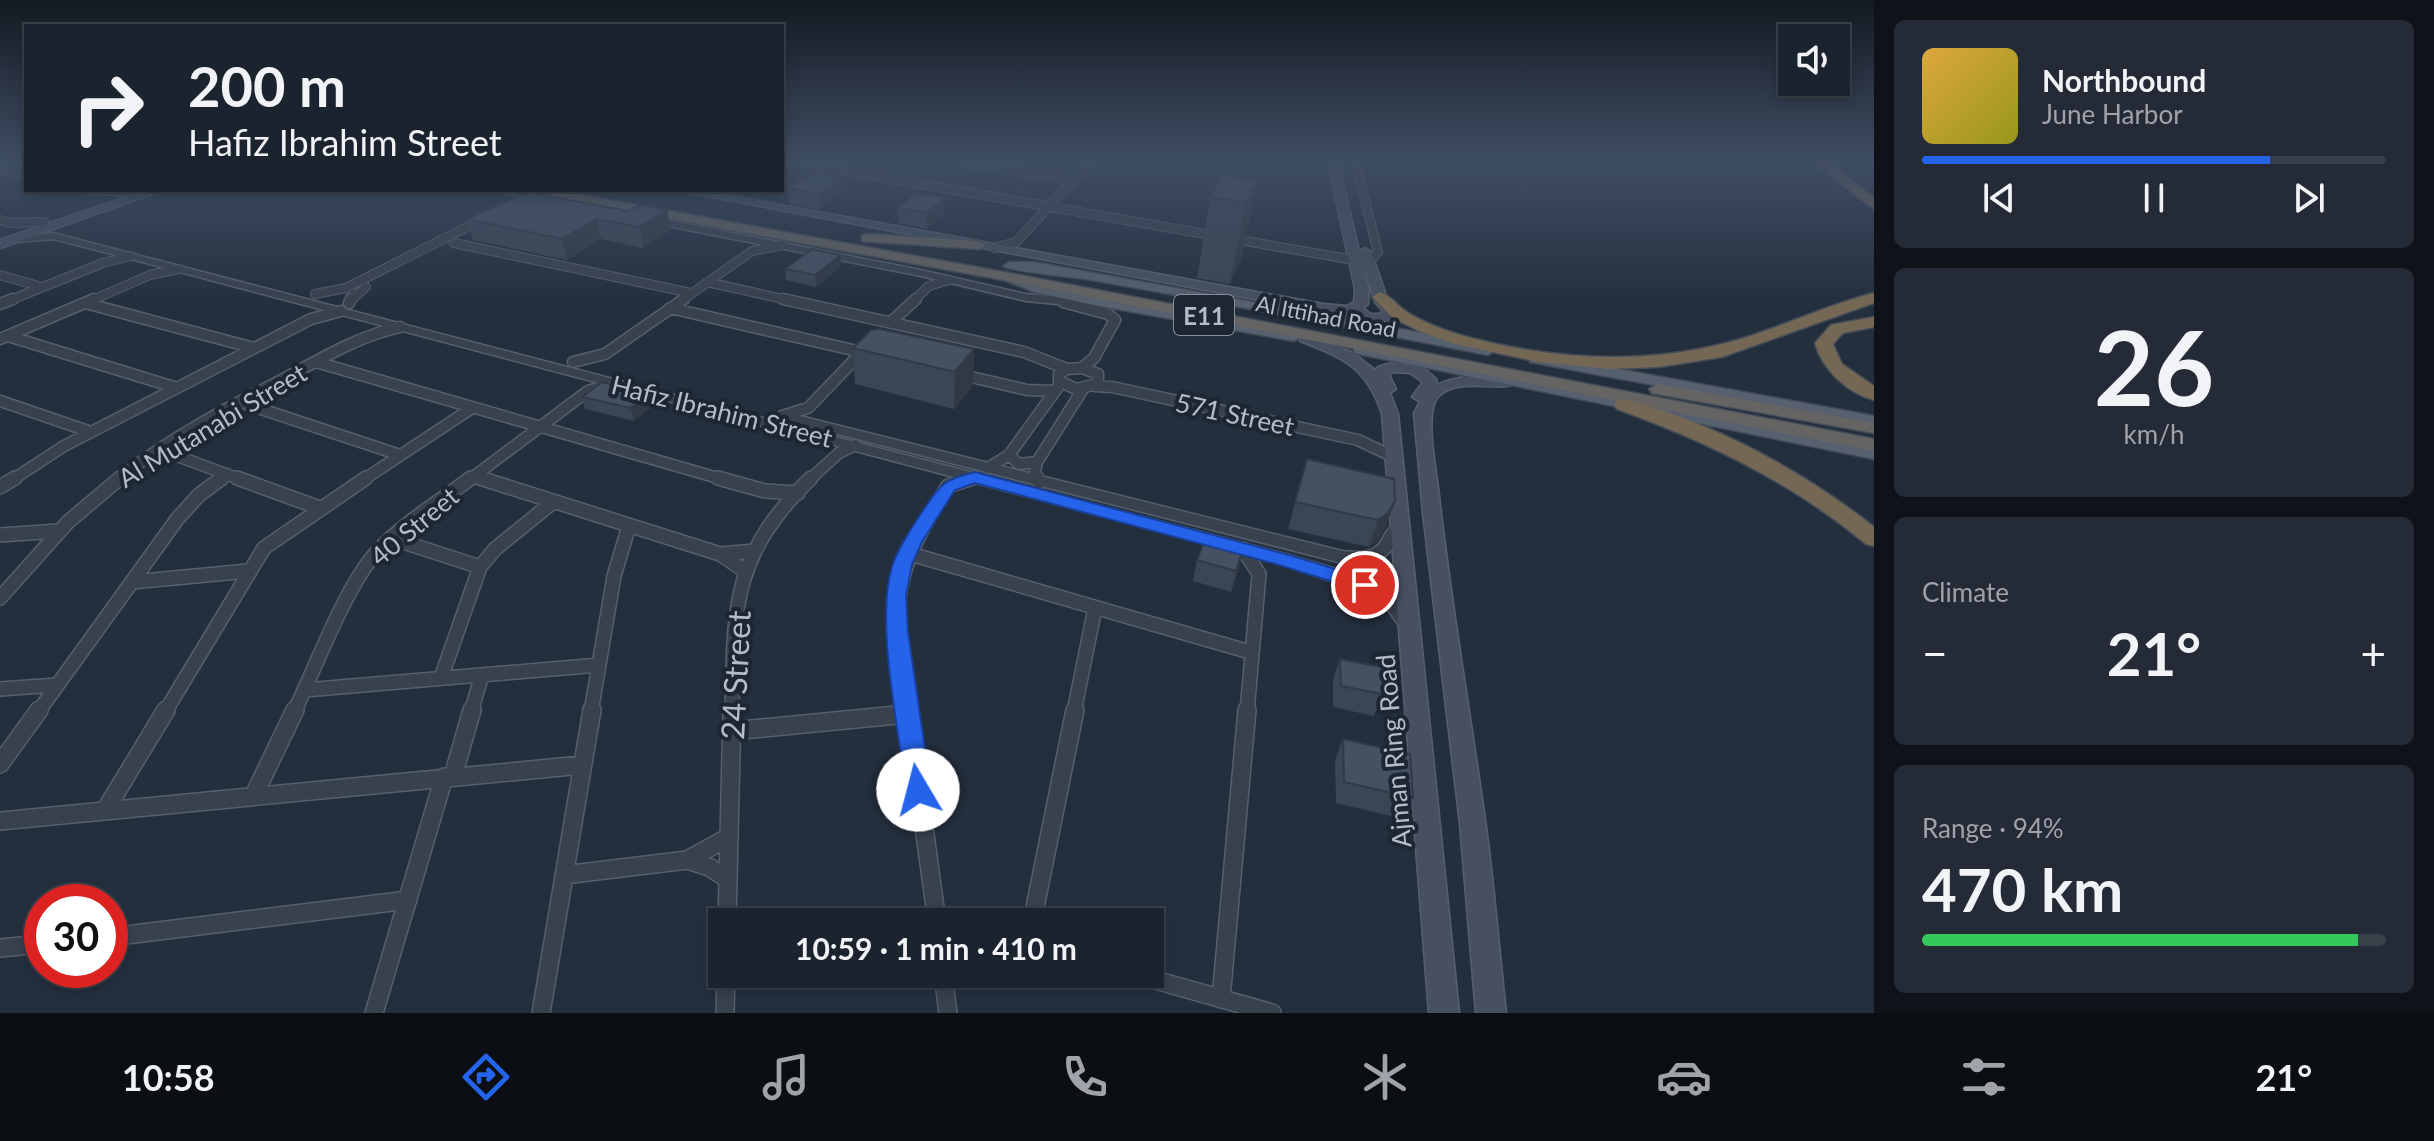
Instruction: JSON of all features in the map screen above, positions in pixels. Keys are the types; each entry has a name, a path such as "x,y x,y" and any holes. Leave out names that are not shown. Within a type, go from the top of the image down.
{"highway":[{"path":"639,209 662,223"},
{"name":"Al Ittihad Road","path":"641,209 1010,271 1874,428"},
{"name":"Al Ittihad Road","path":"696,209 869,246"},
{"path":"869,246 987,246"},
{"path":"869,246 927,280"},
{"name":"Al Ittihad Road","path":"1010,271 1874,445"},
{"path":"1551,362 1602,368 1651,368 1690,362 1874,298"},
{"path":"1384,304 1403,318 1437,334 1561,359 1610,364 1652,363 1727,348"},
{"path":"1874,322 1837,329 1824,343 1832,364 1874,394"},
{"path":"1624,405 1692,430 1750,457 1817,496 1874,539"}],"main road":[{"path":"0,244 9,233 74,209"},
{"path":"9,233 100,209"},
{"path":"786,209 987,246 1020,247 1125,272 1329,309 1354,309 1361,315 1376,319 1388,317 1349,209"},
{"path":"1269,309 1327,314 1354,309 1362,301 1362,289 1343,209"},
{"path":"1010,271 1033,266 1158,287 1874,421"},
{"path":"1010,271 1039,289 1089,300 1305,338 1624,405 1874,453"},
{"path":"1125,272 1158,287"},
{"path":"1384,304 1409,325 1458,345"},
{"name":"Ajman Ring Road","path":"1305,338 1343,353 1367,369 1380,385 1390,414 1444,1013"},
{"path":"1390,414 1392,403 1381,375 1383,370 1396,366 1419,371 1431,382 1417,404 1417,421 1422,429"},
{"path":"1491,1013 1459,707 1422,429 1424,406 1437,390 1468,381 1512,381"}],"street":[{"path":"607,209 752,245 782,245 927,280 949,280 1108,314 1115,320 1094,358 1082,368"},
{"path":"1020,247 1047,209"},
{"path":"1075,209 1330,253 1353,254"},
{"path":"1367,209 1378,252 1377,257 1368,264"},
{"path":"53,236 48,232 68,229 83,215"},
{"path":"318,300 491,219 454,243 366,287 352,296 345,307"},
{"path":"0,220 9,233"},
{"name":"Hafiz Ibrahim Street","path":"68,229 318,300 573,362 592,379 944,469 1039,482 1286,552 1304,565 1375,590 1391,602 1410,627"},
{"name":"Hafiz Ibrahim Street","path":"9,233 53,236 178,269 318,300"},
{"path":"454,243 691,293"},
{"path":"573,362 605,354 707,282 752,245"},
{"path":"103,263 116,252"},
{"path":"0,304 103,263 131,256"},
{"path":"150,275 163,264"},
{"path":"4,337 150,275 178,269"},
{"path":"0,275 42,287"},
{"path":"891,322 927,280"},
{"path":"707,282 1032,355 1067,369 1094,371 1093,386 1037,462 1035,472 1039,482"},
{"path":"354,285 366,287"},
{"name":"Al Mutanabi Street","path":"311,319 318,300"},
{"path":"1063,302 1089,300"},
{"path":"85,303 254,348"},
{"name":"Hafiz Ibrahim Street","path":"345,307 400,327 592,379 782,416 810,416 981,473 1243,549 1370,558 1386,550 1401,526"},
{"name":"Al Mutanabi Street","path":"0,487 91,432 311,319 345,307"},
{"path":"670,308 877,356"},
{"name":"Al Mutanabi Street","path":"0,598 58,531 95,497 161,450 367,334 376,320"},
{"name":"Al Mutanabi Street","path":"367,334 400,327"},
{"path":"4,337 177,388"},
{"path":"810,416 862,352"},
{"path":"592,379 605,354"},
{"path":"316,362 765,491 798,493"},
{"path":"934,908 895,615 897,585 907,553 948,486 981,473 1009,455 1057,387 1058,376 1067,369"},
{"path":"952,373 1027,390 1045,401"},
{"name":"40 Street","path":"254,795 361,573 391,538 541,428 592,379"},
{"name":"571 Street","path":"1027,390 1112,387 1393,447"},
{"path":"2,403 91,432"},
{"path":"243,403 400,455"},
{"path":"106,809 248,571 276,537 472,408"},
{"path":"827,438 831,457"},
{"name":"571 Street","path":"1358,440 1393,447"},
{"name":"24 Street","path":"727,908 735,618 745,571 755,551 798,493 831,457 855,445"},
{"path":"161,450 320,508"},
{"path":"1009,455 1019,464 1037,462"},
{"path":"944,469 948,486"},
{"path":"0,764 188,506 227,474"},
{"path":"0,477 14,476"},
{"path":"475,476 720,554 745,571"},
{"path":"765,491 786,508"},
{"path":"441,678 480,567 495,549 553,502"},
{"path":"541,1013 599,665 618,560 629,526"},
{"path":"0,535 58,531"},
{"path":"391,538 480,567"},
{"path":"1221,999 1259,574 1243,549"},
{"path":"720,554 755,551"},
{"path":"1259,574 1286,552 1363,564 1375,574 1366,579 1304,565"},
{"path":"907,553 1250,652"},
{"path":"132,582 248,571"},
{"path":"1035,908 1095,608"},
{"path":"305,690 599,665"},
{"path":"374,1013 482,675"},
{"path":"0,689 57,685"},
{"path":"732,731 907,714"},
{"path":"0,821 582,765"},
{"path":"564,875 687,860 729,837"},
{"path":"687,860 709,867 728,879"},
{"path":"128,935 408,900"},
{"path":"0,948 24,946"},
{"path":"1164,983 1272,1013"},
{"path":"725,1013 726,988"},
{"path":"945,988 948,1013"}],"building":[{"path":"489,209 667,210 640,227 596,219 562,239 467,219"},
{"path":"905,209 931,209 927,213"},
{"path":"812,249 841,255 815,275 785,269"},
{"path":"880,329 974,349 955,372 853,348 871,330"},
{"path":"602,382 648,395 631,408 582,397"},
{"path":"1307,459 1394,479 1395,501 1388,513 1378,520 1295,502"},
{"path":"1206,537 1244,547 1236,571 1197,560"},
{"path":"1340,659 1396,670 1397,691 1382,688 1382,694 1341,686"},
{"path":"1343,739 1410,754 1413,798 1344,782"}],"route":[{"path":"918,790 895,615 897,585 912,542 948,486 954,483 975,477 1283,559 1365,585"}]}
